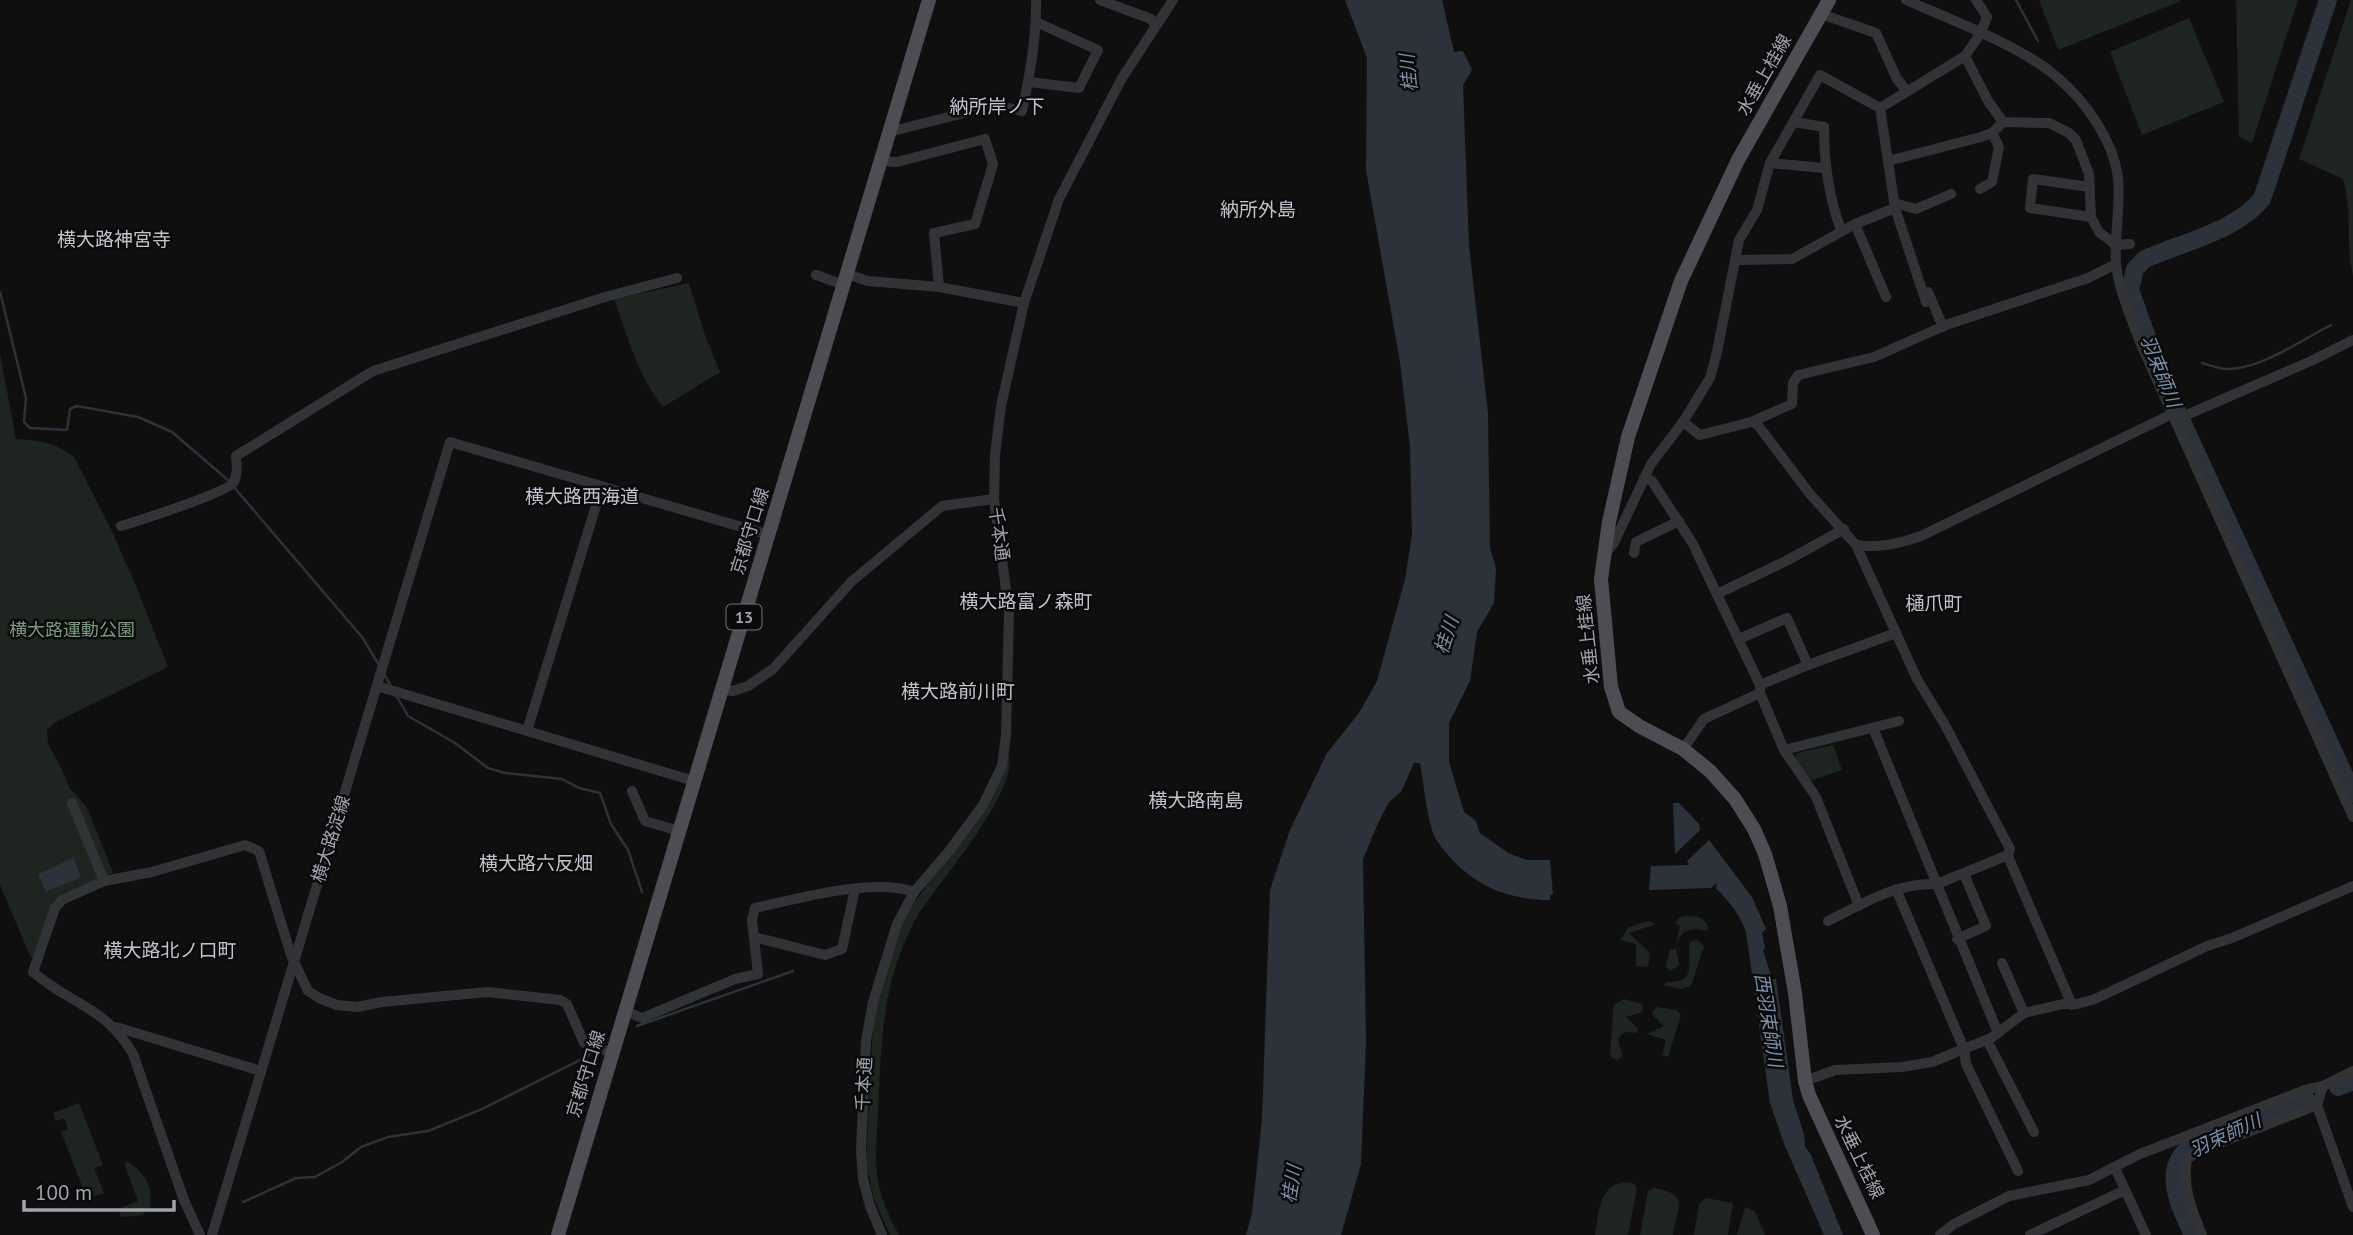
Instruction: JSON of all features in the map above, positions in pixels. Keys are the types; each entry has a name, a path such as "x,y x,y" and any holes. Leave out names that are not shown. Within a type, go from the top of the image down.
{"main road":[{"name":"京都守口線","path":"558,1235 607,1051 625,1011 929,0"},
{"name":"水垂上桂線","path":"1829,0 1738,160 1681,281 1628,437 1601,579 1611,687 1619,712 1683,749 1710,771 1735,799 1754,829 1765,854 1780,906 1795,993 1805,1081 1817,1117 1873,1235"}],"street":[{"path":"889,132 996,105 1022,111 1029,82 1036,22 1035,0"},
{"path":"1100,0 1151,19 1155,25"},
{"name":"千本通","path":"882,1235 863,1179 861,1150 866,1041 873,1002 897,924 914,892 950,850 983,805 1002,766 1007,722 1009,612 994,499 995,455 1001,406 1024,303 1059,199 1116,89 1173,0"},
{"path":"1906,0 2006,46 2057,77 2078,99 2102,133 2114,160 2118,179 2116,264 2139,340 2353,817"},
{"path":"1880,108 1965,56 1980,34 1987,17 1976,0"},
{"path":"1821,14 1875,33 1897,79 1906,91"},
{"path":"1029,82 1079,88 1098,50 1036,22"},
{"path":"1965,56 1988,101 2003,121"},
{"path":"1604,555 1615,542 1651,464 1683,422 1710,378 1739,240 1757,210 1770,163 1821,75 1880,108"},
{"path":"1880,108 1894,205 1926,302"},
{"path":"1888,161 1981,138 1992,133 2003,121 2049,123 2069,133 2076,140 2089,174 2091,217 2099,232 2116,245 2130,244"},
{"path":"1794,122 1824,127 1824,168 1841,230"},
{"path":"1980,189 1992,182 1999,147 1992,133"},
{"path":"880,161 897,162 985,139 993,164 975,225 934,233 939,287"},
{"path":"1770,163 1824,168"},
{"path":"2090,187 2033,179 2029,208 2091,217"},
{"path":"1736,260 1792,259 1841,230 1894,205 1916,209 1951,194"},
{"path":"1855,224 1886,297"},
{"path":"1908,252 1915,258 1943,327"},
{"path":"1683,422 1700,435 1751,422 1792,404 1793,383 1797,375 1874,357 1943,327 2088,278 2116,264"},
{"path":"816,275 939,287 1024,303"},
{"path":"121,526 232,484 236,475 236,456 373,371 606,297 677,278"},
{"path":"1856,545 1897,545 1920,536 2173,417 2311,362 2350,341"},
{"path":"1751,422 1757,424 1810,494 1856,545 1917,678 1945,725 2010,849 2008,855 2072,1005"},
{"name":"横大路淀線","path":"212,1235 450,442 602,486"},
{"path":"1644,478 1652,481 1693,544 1740,639 1784,750 1816,797 1859,906"},
{"path":"527,731 602,486 769,535"},
{"path":"722,690 733,691 748,685 773,669 851,582 942,506 994,499"},
{"path":"1634,553 1636,542 1679,522"},
{"path":"1717,594 1786,561 1843,529"},
{"path":"1740,639 1787,618 1808,665"},
{"path":"1683,749 1704,719 1808,665 1896,633"},
{"path":"377,686 694,782"},
{"path":"1784,750 1899,720"},
{"path":"1872,728 1998,1033"},
{"path":"632,791 645,821 679,831"},
{"path":"72,803 104,881"},
{"path":"200,1235 184,1200 133,1054 122,1035 84,1004 50,986 33,972 55,908 62,900 104,881 152,872 245,845 253,847 258,851 294,961 307,991 337,1005 357,1007 487,992 560,1000 567,1004 584,1043 607,1051"},
{"path":"1828,921 1896,889 1924,883 1937,884 2008,855"},
{"path":"1958,939 1986,926 1964,874"},
{"path":"1805,1081 1835,1070 1902,1068 1932,1062 1987,1040 2024,1013 2095,999 2207,946 2232,938 2353,886"},
{"path":"625,1011 642,1018 735,979 758,974 752,920 755,908 855,889 901,887 914,892"},
{"path":"754,937 825,955 842,949 855,889"},
{"path":"1896,889 1964,1049 1966,1064 2018,1171"},
{"path":"2002,963 2024,1013"},
{"path":"114,1027 261,1070"},
{"path":"1987,1040 2034,1132"},
{"path":"1940,1235 1954,1224 2009,1196 2089,1180 2140,1154 2305,1090 2323,1086 2353,1070"},
{"path":"2323,1086 2317,1105 2353,1207"},
{"path":"2202,1235 2188,1199 2184,1177 2187,1159 2199,1151 2317,1105"},
{"path":"2115,1168 2146,1235"},
{"path":"2030,1235 2125,1191"}],"green space":[{"path":"2039,0 2180,0 2181,1 2058,50"},
{"path":"2236,0 2298,0 2252,143 2239,137"},
{"path":"2351,0 2353,276 2349,252 2348,204 2343,179 2299,159"},
{"path":"2189,18 2224,102 2142,135 2110,52"},
{"path":"689,283 720,372 663,407 640,369 614,299"},
{"name":"横大路運動公園","path":"0,354 16,439 47,443 74,457 109,525 168,667 54,723 47,730 48,744 69,787 87,808 113,872 53,903 31,958 0,885"},
{"path":"1833,745 1842,770 1810,781 1794,759 1797,753"},
{"path":"1008,752 1009,768 1003,788 991,811 916,918 896,964 886,1006 881,1047 876,1155 881,1195 899,1235 890,1235 874,1199 866,1162 873,1027 879,989 901,921 984,807"},
{"path":"1684,916 1703,919 1708,930 1686,931 1679,937 1676,948 1679,965 1670,971 1666,967 1670,949 1675,949 1680,926 1675,924"},
{"path":"1649,921 1656,924 1629,933 1650,953 1648,967 1636,966 1636,944 1620,940 1629,927"},
{"path":"1697,940 1704,946 1691,986 1681,989 1664,985 1666,982 1684,979 1688,974 1690,942"},
{"path":"1624,999 1642,1004 1643,1012 1626,1017 1638,1029 1637,1033 1625,1032 1621,1035 1619,1043 1622,1056 1617,1060 1610,1057 1613,1011 1614,1005"},
{"path":"1656,1007 1676,1010 1681,1015 1668,1057 1662,1055 1666,1040 1647,1034 1664,1026 1652,1014"},
{"path":"79,1103 103,1165 94,1168 104,1193 87,1199 61,1132 68,1129 64,1118 56,1121 53,1113"},
{"path":"128,1162 140,1171 147,1182 150,1210 143,1215 121,1217 118,1209 138,1201 124,1163"},
{"path":"1633,1183 1637,1189 1628,1235 1595,1235 1604,1195 1615,1185"},
{"path":"1654,1188 1673,1194 1679,1202 1673,1235 1640,1235 1648,1191"},
{"path":"1706,1198 1733,1203 1728,1235 1694,1235 1699,1204"},
{"path":"1745,1207 1755,1212 1765,1235 1737,1235"}],"water":[{"name":"桂川","path":"1345,0 1442,0 1454,52 1463,51 1472,70 1463,85 1469,246 1488,413 1490,548 1496,568 1494,603 1477,632 1470,681 1449,723 1449,762 1464,812 1476,821 1480,833 1508,853 1527,860 1550,860 1553,894 1550,895 1550,900 1507,894 1482,883 1459,867 1434,836 1420,763 1414,763 1401,792 1389,802 1363,859 1366,1042 1361,1164 1341,1235 1246,1235 1252,1213 1262,1119 1270,890 1290,830 1327,753 1359,713 1377,681 1405,579 1412,535 1410,447 1400,362 1366,170 1367,58"},
{"path":"1673,803 1679,803 1699,824 1700,830 1675,854"},
{"name":"西羽束師川","path":"1709,840 1752,897 1766,929 1762,933 1765,948 1763,950 1772,979 1776,979 1793,1100 1805,1146 1843,1235 1824,1235 1785,1146 1770,1103 1746,932 1741,920 1716,888 1717,883 1711,888 1649,890 1651,866 1689,865 1687,861"},
{"path":"73,858 81,877 46,892 38,874"}],"waterway":[{"path":"2016,0 2038,41"},
{"name":"羽束師川","path":"2328,0 2262,199 2224,228 2145,259 2135,269 2130,290 2162,378 2353,794"},
{"path":"0,292 26,398 24,422 30,428 67,430 70,409 77,406 138,417 172,432 229,481"},
{"path":"2202,363 2224,369 2251,365 2331,325"},
{"path":"233,486 362,637 379,665"},
{"path":"384,674 391,686"},
{"path":"396,695 408,716 455,743 488,768 505,773 562,779 579,788 600,793 611,824 628,850 642,892"},
{"path":"637,1026 793,971"},
{"path":"243,1202 296,1178 315,1177 342,1162 361,1147 388,1137 428,1131 482,1109 588,1056 592,1051"},
{"name":"羽束師川","path":"2338,1087 2353,1081"},
{"name":"羽束師川","path":"2193,1235 2175,1188 2177,1165 2183,1154 2193,1145 2306,1099"}],"district":[{"name":"納所岸ノ下","path":"997,106"},
{"name":"納所外島","path":"1258,209"},
{"name":"横大路神宮寺","path":"114,239"},
{"name":"横大路西海道","path":"582,496"},
{"name":"横大路富ノ森町","path":"1026,601"},
{"name":"樋爪町","path":"1934,603"},
{"name":"横大路前川町","path":"958,691"},
{"name":"横大路南島","path":"1196,800"},
{"name":"横大路六反畑","path":"536,863"},
{"name":"横大路北ノ口町","path":"170,950"}]}
